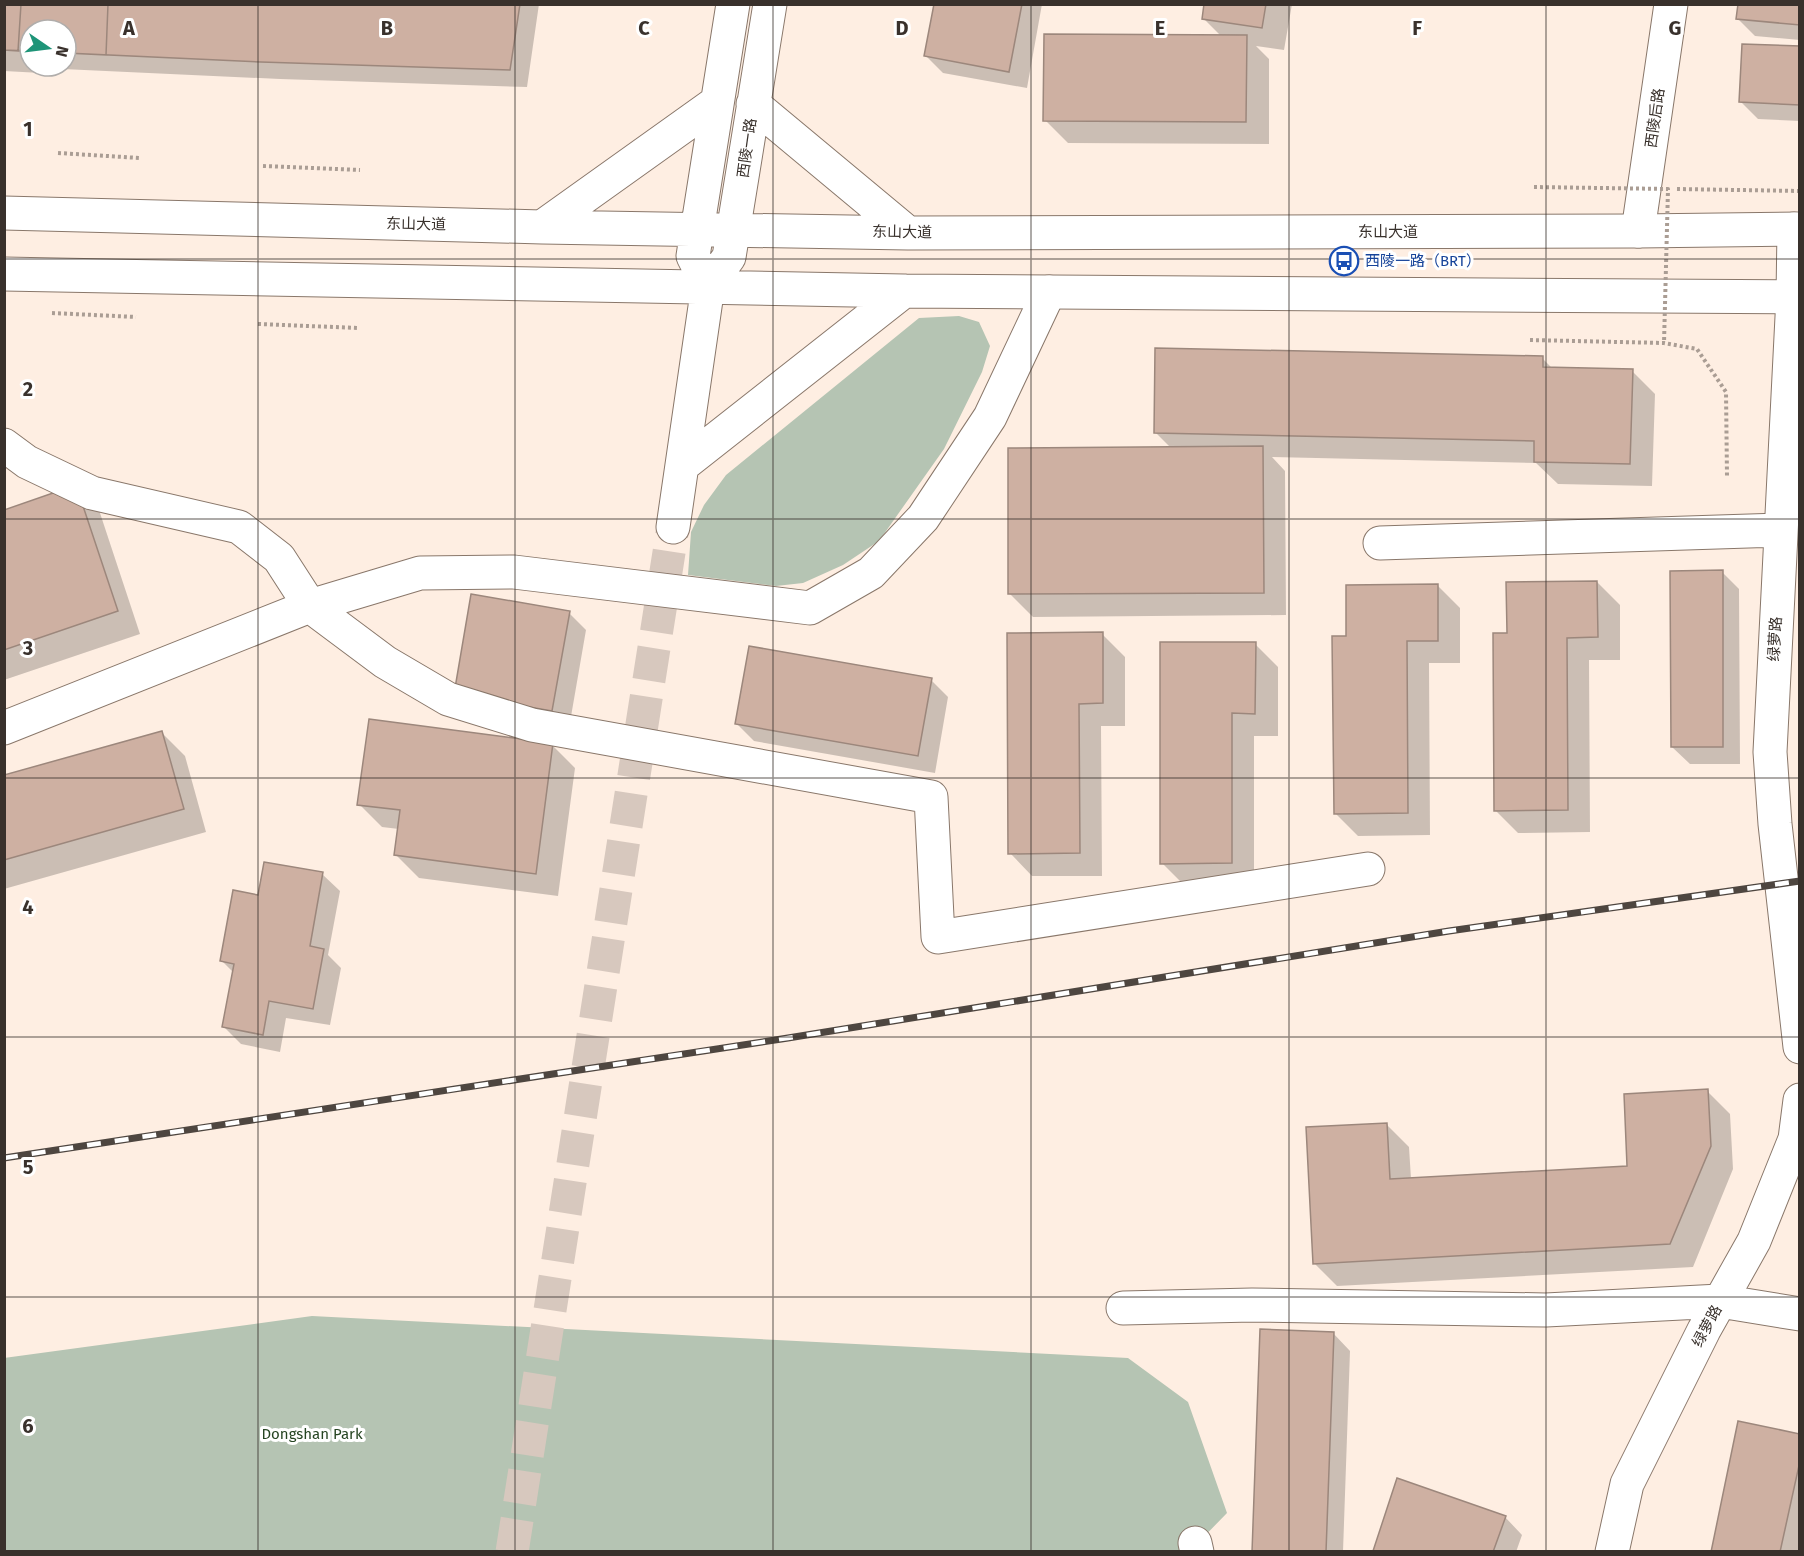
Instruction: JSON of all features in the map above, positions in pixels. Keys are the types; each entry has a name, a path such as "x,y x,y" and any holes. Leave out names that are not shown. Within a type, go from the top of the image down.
{"main road":[{"path":"708,286 693,256 733,4"},
{"name":"西陵一路","path":"673,527 708,286 729,257 735,230 770,4"},
{"name":"西陵后路","path":"1638,231 1671,4"},
{"path":"542,227 717,102"},
{"path":"753,104 908,233"},
{"name":"东山大道","path":"4,213 542,227 908,233 1797,229"},
{"name":"绿萝路","path":"1797,229 1796,297 1770,752 1775,824 1800,1047"},
{"path":"4,274 904,291 1796,297"},
{"path":"683,465 904,291"},
{"path":"4,728 310,606 420,573 514,572 810,608 871,573 922,518 990,417 1049,292"},
{"path":"4,445 27,462 92,493 239,527 279,558 310,606 385,662 448,699 532,725 930,797 938,936 1368,869"},
{"path":"1380,543 1781,530"},
{"name":"绿萝路","path":"1612,1551 1627,1484 1720,1301 1755,1241 1795,1139 1800,1100"},
{"path":"1124,1308 1252,1305 1546,1310 1720,1301 1800,1314"}],"path":[{"path":"58,153 140,158"},
{"path":"263,166 360,170"},
{"path":"1534,187 1800,191"},
{"path":"1664,344 1668,189"},
{"path":"52,313 136,317"},
{"path":"258,324 359,328"},
{"path":"1530,339 1664,344 1697,349 1726,392 1727,476"}],"green space":[{"path":"959,316 979,322 990,346 982,372 944,449 879,541 843,565 803,583 776,586 688,575 691,532 704,505 726,475 919,318"},
{"name":"Dongshan Park","path":"312,1316 1128,1358 1188,1402 1227,1513 1189,1552 5,1551 4,1358"}],"building":[{"path":"4,4 520,4 510,70 78,54 78,18 18,18 18,51 4,50"},
{"path":"4,4 21,4 20,18 18,18 18,51 4,50"},
{"path":"21,4 108,4 106,55 78,54 78,18 20,18"},
{"path":"934,4 1022,4 1009,72 924,56"},
{"path":"1204,4 1266,4 1262,28 1202,19"},
{"path":"1738,4 1800,4 1800,25 1736,19"},
{"path":"1044,34 1247,35 1246,122 1043,121"},
{"path":"1742,44 1800,46 1800,105 1739,102"},
{"path":"1155,348 1543,356 1543,367 1633,369 1630,464 1534,462 1534,441 1154,433"},
{"path":"1263,446 1264,593 1008,594 1008,448"},
{"path":"76,485 118,611 4,650 4,510"},
{"path":"1723,570 1723,747 1671,747 1670,571"},
{"path":"1597,581 1598,637 1567,638 1568,810 1494,811 1493,633 1507,633 1506,582"},
{"path":"1438,584 1438,641 1407,641 1408,813 1334,814 1332,636 1346,636 1346,585"},
{"path":"471,594 570,611 552,711 454,694"},
{"path":"1103,632 1103,703 1079,704 1080,853 1008,854 1007,633"},
{"path":"1160,642 1256,642 1255,714 1232,713 1232,863 1160,864"},
{"path":"749,646 932,678 918,756 735,724"},
{"path":"369,719 553,743 536,874 394,855 400,810 357,805"},
{"path":"162,731 184,809 4,860 4,775"},
{"path":"264,862 323,872 310,946 324,949 313,1009 269,1001 263,1035 222,1027 234,964 220,961 233,890 258,895"},
{"path":"1708,1089 1711,1146 1670,1244 1313,1264 1306,1127 1387,1123 1390,1179 1627,1166 1624,1094"},
{"path":"1260,1329 1334,1332 1326,1552 1252,1552"},
{"path":"1738,1421 1800,1434 1800,1461 1780,1552 1711,1552"},
{"path":"1397,1478 1506,1516 1493,1552 1373,1551"}],"tunnel":[{"path":"512,1552 673,527"}],"railway":[{"path":"4,1158 788,1038 1449,931 1800,881"}],"place":[{"name":"西陵一路（BRT）","path":"1344,261"}]}
